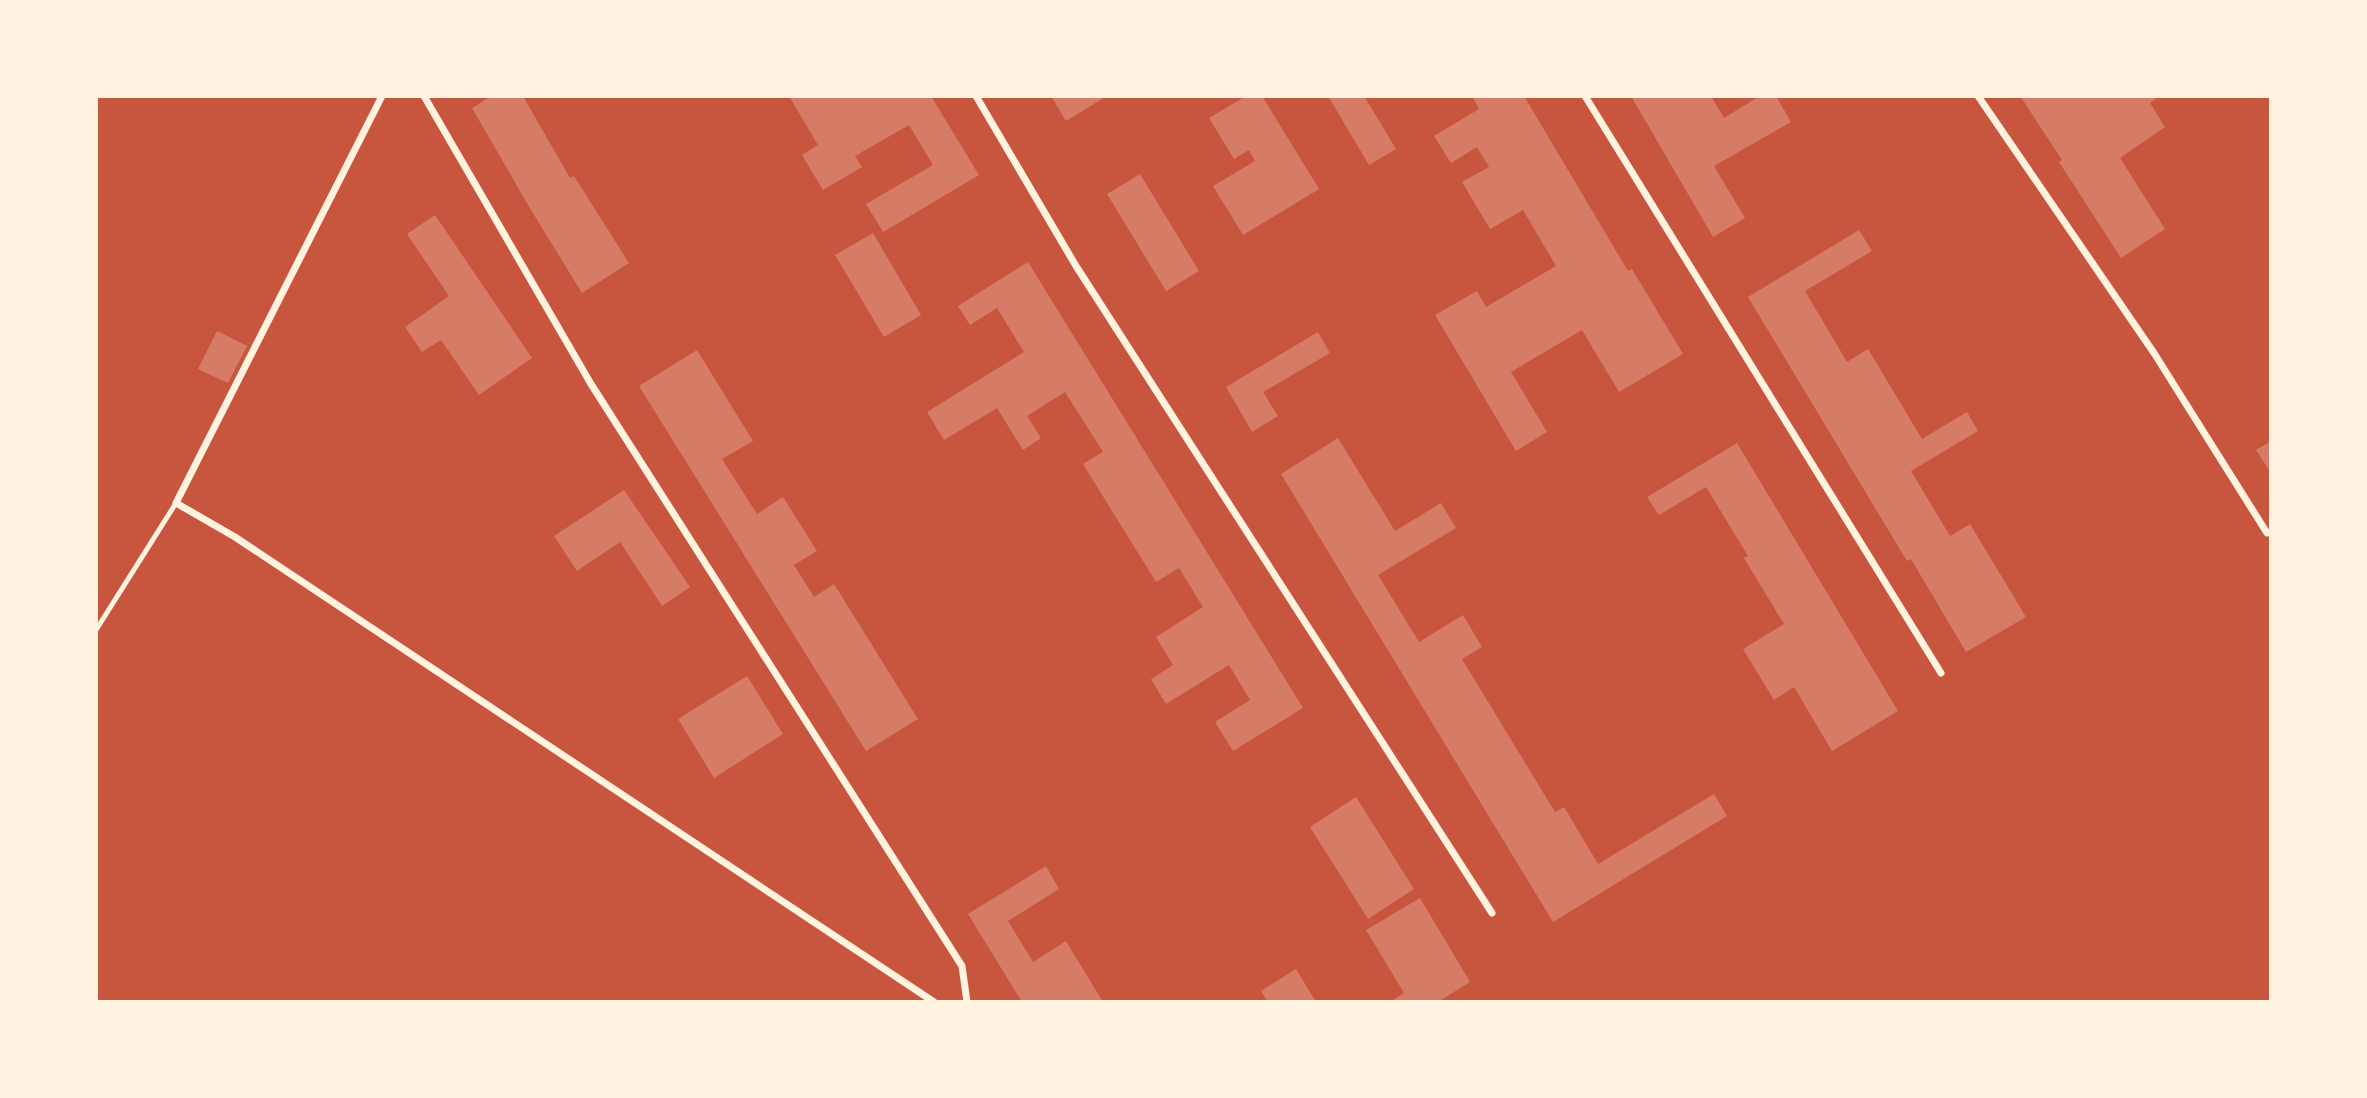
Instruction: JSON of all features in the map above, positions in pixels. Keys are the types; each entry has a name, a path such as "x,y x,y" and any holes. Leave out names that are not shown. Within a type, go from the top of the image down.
{"street":[{"path":"382,96 176,503 235,537 934,1002"},
{"path":"424,96 591,384 962,966 967,1002"},
{"path":"976,96 1076,265 1492,913"},
{"path":"1585,96 1941,673"},
{"path":"1978,96 2154,353 2267,533"}],"lane":[{"path":"96,630 176,503"}],"building":[{"path":"491,96 523,96 570,178 574,176 629,263 582,293 472,108"},
{"path":"789,96 931,96 979,175 883,232 866,204 933,165 909,125 855,156 862,167 823,190 802,155 818,145"},
{"path":"1051,96 1107,96 1066,121"},
{"path":"1246,96 1262,96 1319,189 1243,235 1213,186 1255,161 1249,150 1234,159 1209,118"},
{"path":"1328,96 1364,96 1396,149 1369,165"},
{"path":"1472,96 1524,96 1628,271 1632,269 1683,354 1619,392 1582,330 1511,372 1547,432 1516,451 1435,315 1477,291 1486,307 1556,266 1523,210 1490,229 1462,182 1489,167 1477,147 1451,163 1434,136 1479,109"},
{"path":"1631,96 1711,96 1724,118 1760,96 1776,96 1791,122 1714,166 1745,218 1713,237"},
{"path":"2020,96 2160,96 2150,103 2165,127 2120,158 2165,229 2121,258"},
{"path":"1140,174 1199,271 1166,291 1107,194"},
{"path":"435,215 532,358 479,395 441,340 422,352 405,327 449,296 407,234"},
{"path":"1859,230 1872,251 1805,291 1847,362 1868,349 1922,439 1967,412 1978,431 1911,471 1950,536 1970,524 2026,617 1966,652 1911,559 1907,561 1748,297"},
{"path":"873,233 921,315 884,337 835,255"},
{"path":"1028,262 1303,708 1233,751 1215,722 1250,700 1229,665 1166,704 1151,679 1173,665 1156,637 1203,607 1179,568 1156,582 1083,464 1103,452 1065,392 1027,416 1041,438 1023,450 997,408 944,440 927,412 1024,352 997,308 970,325 958,306"},
{"path":"217,331 247,346 228,383 198,369"},
{"path":"1318,332 1330,353 1263,392 1278,416 1252,432 1226,387"},
{"path":"697,350 753,441 722,459 757,514 783,497 817,551 794,565 814,597 834,584 918,719 866,751 639,386"},
{"path":"1338,438 1395,531 1441,503 1456,528 1378,575 1419,642 1463,615 1482,647 1462,659 1555,812 1564,807 1598,864 1714,794 1727,816 1553,922 1281,474"},
{"path":"2271,441 2271,473 2256,450"},
{"path":"1737,443 1898,711 1832,751 1794,687 1774,700 1743,649 1784,624 1744,558 1748,556 1706,487 1659,515 1647,497"},
{"path":"624,490 690,587 662,606 620,542 577,571 554,536"},
{"path":"747,676 783,734 714,778 678,719"},
{"path":"1356,797 1414,889 1368,919 1310,827"},
{"path":"1046,866 1059,889 1008,921 1033,962 1066,941 1103,1002 1022,1002 968,914"},
{"path":"1420,898 1470,982 1438,1002 1390,1002 1404,993 1366,930"},
{"path":"1296,969 1316,1002 1268,1002 1261,991"}]}
